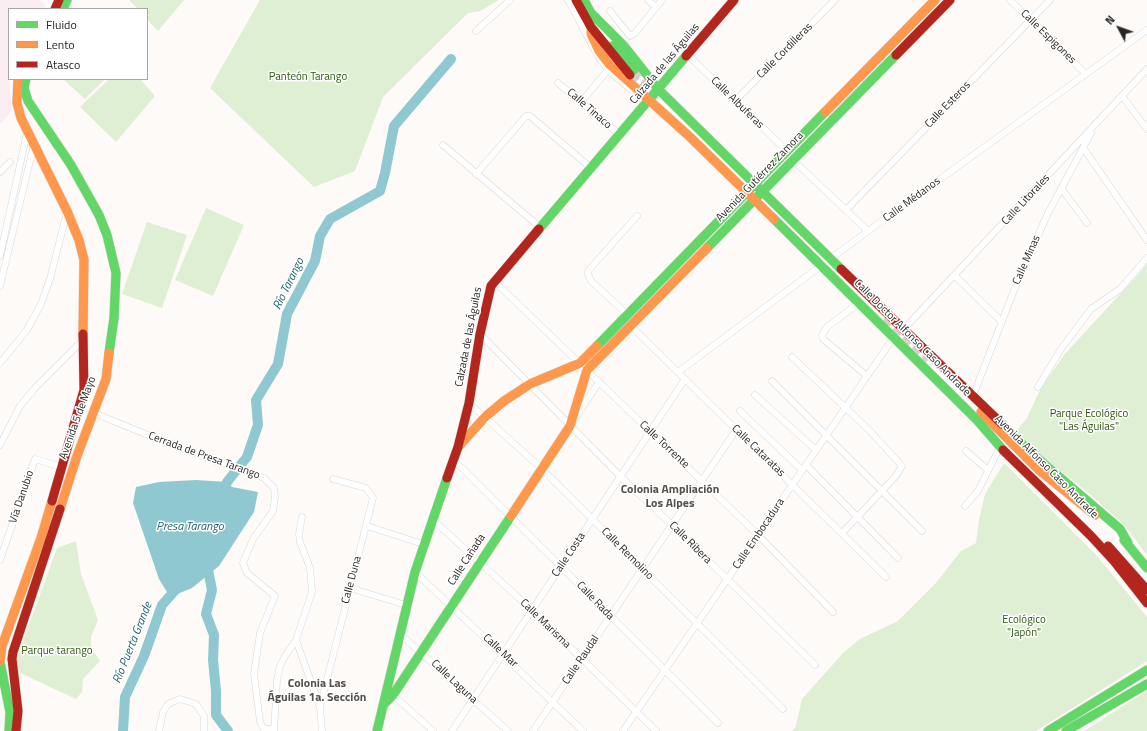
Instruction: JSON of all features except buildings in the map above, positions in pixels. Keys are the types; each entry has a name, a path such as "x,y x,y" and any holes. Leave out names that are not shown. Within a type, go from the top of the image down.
{"main road":[{"path":"576,0 584,4 608,41 632,72 614,58 591,27 584,4"},
{"name":"Calzada de las Águilas","path":"377,731 415,572 423,544 454,462 458,447 468,403 488,296 494,281 659,90 734,0"},
{"name":"Avenida Gutiérrez Zamora","path":"758,189 787,151 935,0"},
{"name":"Avenida Gutiérrez Zamora","path":"580,363 645,296 758,189 793,160 950,0"},
{"name":"Calle Doctor Alfonso Caso Andrade","path":"591,13 624,46 659,90 758,189 1029,451 1120,529 1128,543"},
{"name":"Calle Doctor Alfonso Caso Andrade","path":"591,27 591,34 609,64 648,102 751,196 894,336 977,420 1000,448 1081,522 1147,603"},
{"name":"Avenida 5 de Mayo","path":"8,731 10,712 0,661 2,646 41,538 84,390 85,370 83,340 84,260 79,240 67,211 34,144 27,133 17,103 18,80"},
{"path":"25,84 24,109 34,144"},
{"name":"Avenida 5 de Mayo","path":"16,731 18,711 12,659 13,652 76,456 106,380 109,364 116,274 113,255 99,215 71,164 32,109 25,84"},
{"name":"Avenida Gutiérrez Zamora","path":"587,370 653,303 751,196"},
{"path":"645,296 653,303"},
{"name":"Avenida Alfonso Caso Andrade","path":"1066,509 927,362 1039,470 1128,543 1147,568"},
{"path":"458,447 485,417 504,401 530,384 580,363"},
{"name":"Calle Cañada","path":"383,705 393,694 422,652 541,468 570,426 587,370"},
{"name":"Avenida Alfonso Caso Andrade","path":"1081,522 1120,558 1147,590"},
{"path":"1048,731 1147,670"},
{"path":"1066,731 1145,684"},
{"path":"1103,697 1108,706"}],"street":[{"path":"476,31 510,0"},
{"path":"568,0 593,48 608,70 648,102"},
{"path":"648,0 656,7"},
{"path":"610,11 630,36 635,33 662,0"},
{"name":"Calle Cordilleras","path":"735,101 835,0"},
{"name":"Calle Espigones","path":"1010,0 1086,74"},
{"name":"Calle Esteros","path":"846,210 1050,0"},
{"name":"Calle Médanos","path":"678,372 868,231 1147,30"},
{"name":"Calle Albuferas","path":"688,55 787,151"},
{"name":"Calle Litorales","path":"903,330 1093,129 1147,69"},
{"path":"581,102 608,70"},
{"name":"Calle Tinaco","path":"558,83 620,135"},
{"path":"1122,96 1147,129"},
{"path":"476,174 526,116 530,116 591,168"},
{"name":"Calle Minas","path":"973,396 1001,321 1048,213 1084,149 1093,129"},
{"path":"0,256 27,133"},
{"path":"0,286 34,144"},
{"path":"443,145 541,228"},
{"path":"1084,149 1147,240"},
{"path":"793,160 868,231"},
{"path":"0,172 10,162"},
{"path":"1062,188 1087,223"},
{"path":"0,363 27,330 41,304 50,279 67,211"},
{"path":"627,314 591,281 588,271 637,216"},
{"path":"1038,387 1060,349 1091,309 1120,289 1147,258"},
{"path":"955,276 1001,321"},
{"name":"Calle Torrente","path":"494,281 580,363 649,432 703,481 833,612"},
{"path":"859,303 827,327 822,335 823,338 867,376"},
{"name":"Calle Cataratas","path":"630,325 886,577"},
{"name":"Calle Ribera","path":"480,334 621,477 815,665"},
{"name":"Calle Embocadura","path":"623,731 894,336"},
{"path":"0,445 20,406 36,387 83,340"},
{"path":"792,356 901,464 901,469 842,533"},
{"name":"Calle Costa","path":"452,731 474,700 685,379"},
{"path":"772,381 922,531"},
{"name":"Calle Cañada","path":"570,426 599,382"},
{"path":"755,395 816,450"},
{"name":"Calle Remolino","path":"468,403 541,468 783,709"},
{"path":"740,410 804,468 898,558"},
{"name":"Cerrada de Presa Tarango","path":"94,413 182,449 258,476 270,482 274,488 273,511 252,539 243,563 247,573 275,596 260,633 254,674 260,722 263,728 274,731"},
{"name":"Calle Raudal","path":"533,731 673,526 736,430"},
{"path":"965,506 978,491 1000,448"},
{"path":"966,450 988,470"},
{"name":"Vía Danubio","path":"0,560 35,459 62,467"},
{"name":"Calle Rada","path":"454,462 462,468 718,723"},
{"name":"Calle Duna","path":"320,707 373,498 370,490 362,486 333,479"},
{"path":"274,731 277,680 280,666 296,640 312,592 310,568 300,542 299,534 302,517"},
{"name":"Calle Marisma","path":"432,519 532,610 656,731"},
{"path":"367,526 423,544"},
{"name":"Calle Mar","path":"415,572 504,654 583,731"},
{"path":"350,588 406,605"},
{"name":"Calle Laguna","path":"400,634 422,652 508,731"},
{"path":"296,640 320,707 322,731"},
{"path":"393,694 433,731"},
{"path":"159,731 162,712 168,704 180,699 196,704 204,716 204,731"}],"shaded area":[{"path":"0,0 39,0 46,6 45,8 8,8 8,80 12,111 0,124"}],"green space":[{"path":"129,0 184,0 158,31 148,20 148,8 137,8"},
{"name":"Panteón Tarango","path":"260,0 499,0 480,11 468,13 383,97 355,171 314,187 210,88"},
{"path":"64,80 104,80 85,99"},
{"path":"108,80 141,80 155,96 116,142 80,107"},
{"path":"206,208 244,225 213,296 175,280"},
{"path":"147,222 187,235 162,308 122,294"},
{"name":"Parque Ecológico \"Las Águilas\"","path":"1147,262 1147,555 1126,527 1091,495 1014,434 1027,418 1041,388 1064,355 1143,269"},
{"name":"Ecológico \"Japón\"","path":"1004,463 1097,556 1147,617 1147,661 1036,731 792,731 796,726 802,699 844,652 860,639 898,621 935,584 961,551 976,543 979,519 985,494"},
{"name":"Parque tarango","path":"76,541 81,574 98,620 91,637 91,647 100,661 83,679 82,692 76,699 18,672 17,663 19,652 57,548"},
{"path":"1147,691 1147,731 1084,731"}],"water":[{"name":"Presa Tarango","path":"196,480 227,482 232,487 258,492 254,512 219,566 192,588 170,597 159,579 133,503 136,487 159,482"}],"waterway":[{"name":"Río Tarango","path":"224,495 227,482 247,457 258,425 256,400 278,364 287,314 315,261 320,236 330,219 380,191 394,126 451,59"},
{"path":"206,560 212,590 206,614 214,635 213,660 216,691 216,715 228,731"},
{"name":"Río Puerta Grande","path":"123,731 125,697 144,656 162,605 178,587"}],"tunnel":[{"path":"634,70 657,92"},
{"path":"630,75 657,102"},
{"path":"885,318 928,360"}],"traffic: fast":[{"path":"63,8 67,0"},
{"path":"584,0 593,17"},
{"path":"591,13 624,46 659,90 841,269"},
{"path":"612,46 634,70"},
{"path":"707,248 896,55"},
{"path":"539,229 686,56"},
{"path":"26,80 24,88 28,101 71,165 99,215 107,235 116,273 114,318 109,353"},
{"path":"597,346 825,112"},
{"path":"774,219 977,420 1003,450"},
{"path":"1002,424 1029,451 1120,529 1128,543"},
{"path":"377,731 415,572 447,478"},
{"path":"383,705 393,695 511,516"},
{"path":"1124,540 1147,568"},
{"path":"0,662 10,712 9,731"},
{"path":"1048,731 1147,670"},
{"path":"1066,731 1147,684"}],"traffic: slow":[{"path":"825,112 935,0"},
{"path":"591,27 591,34 599,51 609,64 690,137 774,219"},
{"path":"18,80 17,103 21,118 67,211 79,240 84,260 83,334"},
{"path":"511,516 570,426 587,370 707,248"},
{"path":"459,446 485,417 504,401 530,384 580,363 597,346"},
{"path":"60,509 77,456 106,379 109,353"},
{"path":"981,412 1039,470 1095,515"},
{"path":"0,661 2,646 41,538 52,501"}],"traffic: jam":[{"path":"55,8 59,0"},
{"path":"576,0 591,27 630,75"},
{"path":"686,56 734,0"},
{"path":"896,55 950,0"},
{"path":"447,478 458,447 469,403 480,334 491,286 539,229"},
{"path":"841,269 1002,424"},
{"path":"52,501 84,390 83,334"},
{"path":"1003,450 1091,536 1114,561 1147,603"},
{"path":"16,731 18,711 12,659 13,652 60,509"},
{"path":"1108,546 1147,590"}],"district":[{"name":"Colonia Ampliación Los Alpes","path":"670,497"},
{"name":"Colonia Las Águilas 1a. Sección","path":"317,691"}]}
